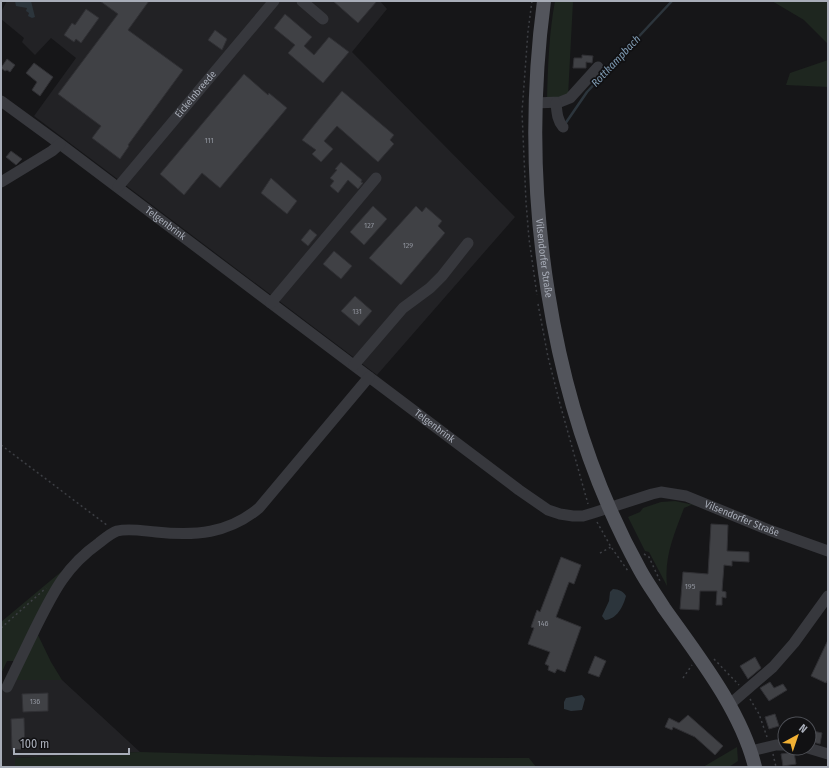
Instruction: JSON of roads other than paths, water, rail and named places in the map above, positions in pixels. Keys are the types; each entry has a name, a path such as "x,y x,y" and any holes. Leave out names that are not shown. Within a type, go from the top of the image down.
{"main road":[{"name":"Vilsendorfer Straße","path":"544,1 538,44 535,103 535,152 538,202 544,266 552,314 567,383 580,430 591,462 626,544 646,581 699,658 729,705 743,731 751,751 755,767"}],"street":[{"name":"Eickelnbreede","path":"118,187 274,1"},
{"path":"302,1 323,19"},
{"path":"535,103 556,103 570,98 598,67"},
{"name":"Telgenbrink","path":"1,100 519,490 548,510 560,514 583,516 610,508"},
{"path":"556,103 559,123 563,127"},
{"path":"1,182 52,151 60,144"},
{"path":"271,303 376,178"},
{"path":"354,365 403,308 430,288 442,276 468,243"},
{"path":"7,687 53,592 76,562 90,549 116,532 127,530 194,534 219,530 248,517 259,508 369,377"},
{"name":"Vilsendorfer Straße","path":"610,508 662,492 686,496 769,530 828,551"},
{"path":"729,705 773,667 784,655 828,596"},
{"path":"751,751 777,746"},
{"path":"817,751 828,754"}],"waterway":[{"name":"Rottkampbach","path":"565,124 587,92 672,1"}]}
